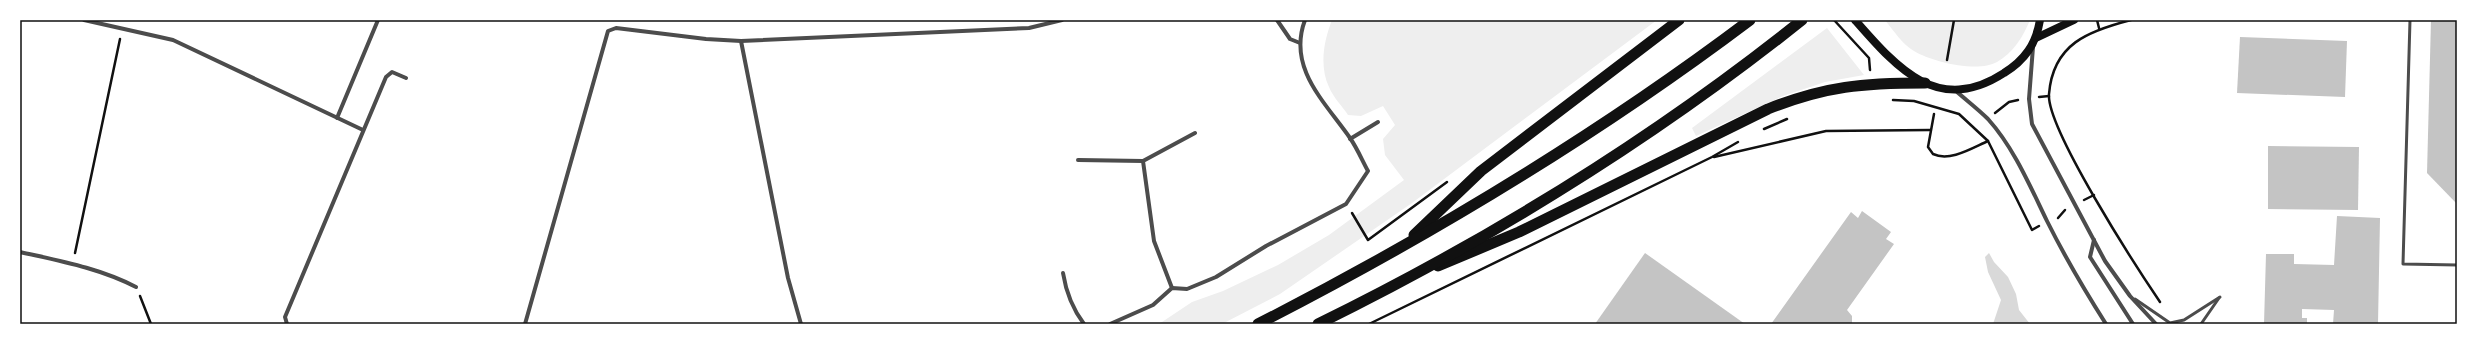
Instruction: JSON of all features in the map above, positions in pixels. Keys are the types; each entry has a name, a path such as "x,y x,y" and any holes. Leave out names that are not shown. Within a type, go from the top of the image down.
{"highway":[{"path":"1401,248 1481,171 1679,20"},
{"path":"1258,324 1401,248 1571,145 1699,58 1750,20"},
{"path":"1318,324 1410,276 1584,174 1712,90 1802,20"},
{"path":"1410,276 1460,258 1519,232 1768,109 1801,96 1822,90 1872,83 1925,83"}],"main road":[{"path":"1854,20 1899,66 1925,83 1955,90 1977,88 1989,83 2009,70 2033,47 2040,20"},
{"path":"2036,38 2074,20"}],"street":[{"path":"84,20 123,28 181,43 363,130"},
{"path":"337,118 378,20"},
{"path":"525,324 608,31 616,28 706,39 741,41 1028,28 1055,23 1062,20"},
{"path":"1277,20 1290,40 1300,43"},
{"path":"1110,324 1153,305 1172,288 1187,289 1216,277 1243,262 1266,246 1346,204 1368,171 1350,139 1311,84 1303,67 1300,43 1305,20"},
{"path":"741,41 788,278 801,324"},
{"path":"2033,47 2028,99 2032,124 2077,204 2105,261 2130,296 2156,324"},
{"path":"287,324 285,317 386,77 392,72 406,78"},
{"path":"1955,90 1988,119 2028,179 2048,222 2084,288 2106,324"},
{"path":"1350,139 1378,122"},
{"path":"1078,160 1143,161 1194,133"},
{"path":"1143,161 1154,240 1172,288"},
{"path":"2094,240 2090,257 2133,324"},
{"path":"20,252 73,263 113,275 136,287"},
{"path":"1063,273 1066,293 1075,312 1084,324"}],"lane":[{"path":"2410,20 2403,264 2457,264"},
{"path":"2130,296 2170,322 2184,320 2220,297 2201,324"}],"path":[{"path":"1947,60 1954,20"},
{"path":"2097,20 2099,28"},
{"path":"2131,20 2099,28 2072,44 2054,69 2049,96 2057,126 2094,195 2163,306"},
{"path":"1835,21 1869,58 1870,68"},
{"path":"73,263 123,28"},
{"path":"1988,119 2009,102 2049,96"},
{"path":"1887,99 1914,101 1959,114 1988,141 2032,230 2060,217 2064,210 2094,195"},
{"path":"1934,114 1928,147 1930,152 1937,156 1952,155 1988,141"},
{"path":"1756,132 1792,117"},
{"path":"1712,157 1826,131 1930,130"},
{"path":"1369,324 1712,157 1743,139"},
{"path":"136,287 151,324"}],"shaded area":[{"path":"1332,20 1657,20 1412,203 1280,294 1222,324 1159,324 1192,302 1223,291 1278,265 1329,235 1404,180 1385,155 1383,139 1395,125 1383,106 1361,116 1348,115 1335,98 1329,87 1323,62 1325,44"},
{"path":"1885,20 2030,20 2021,38 2013,49 2003,58 1989,65 1967,66 1955,65 1932,59 1914,51 1898,37"},
{"path":"1827,28 1864,75 1825,82 1783,96 1696,136 1692,128"},
{"path":"1989,253 1994,262 2008,277 2016,294 2019,310 2030,324 1993,324 2001,300 1988,272 1985,257"}],"building":[{"path":"2431,20 2457,20 2457,204 2427,173"},
{"path":"2240,37 2347,41 2345,97 2237,93"},
{"path":"2268,146 2359,147 2358,210 2268,209"},
{"path":"1862,211 1891,232 1886,239 1894,244 1847,310 1852,316 1852,324 1771,324 1851,212 1858,218"},
{"path":"2337,216 2380,218 2378,324 2333,324 2334,310 2302,309 2302,318 2307,318 2307,324 2264,324 2266,254 2294,254 2294,264 2334,265"},
{"path":"1645,253 1745,324 1595,324"}]}
